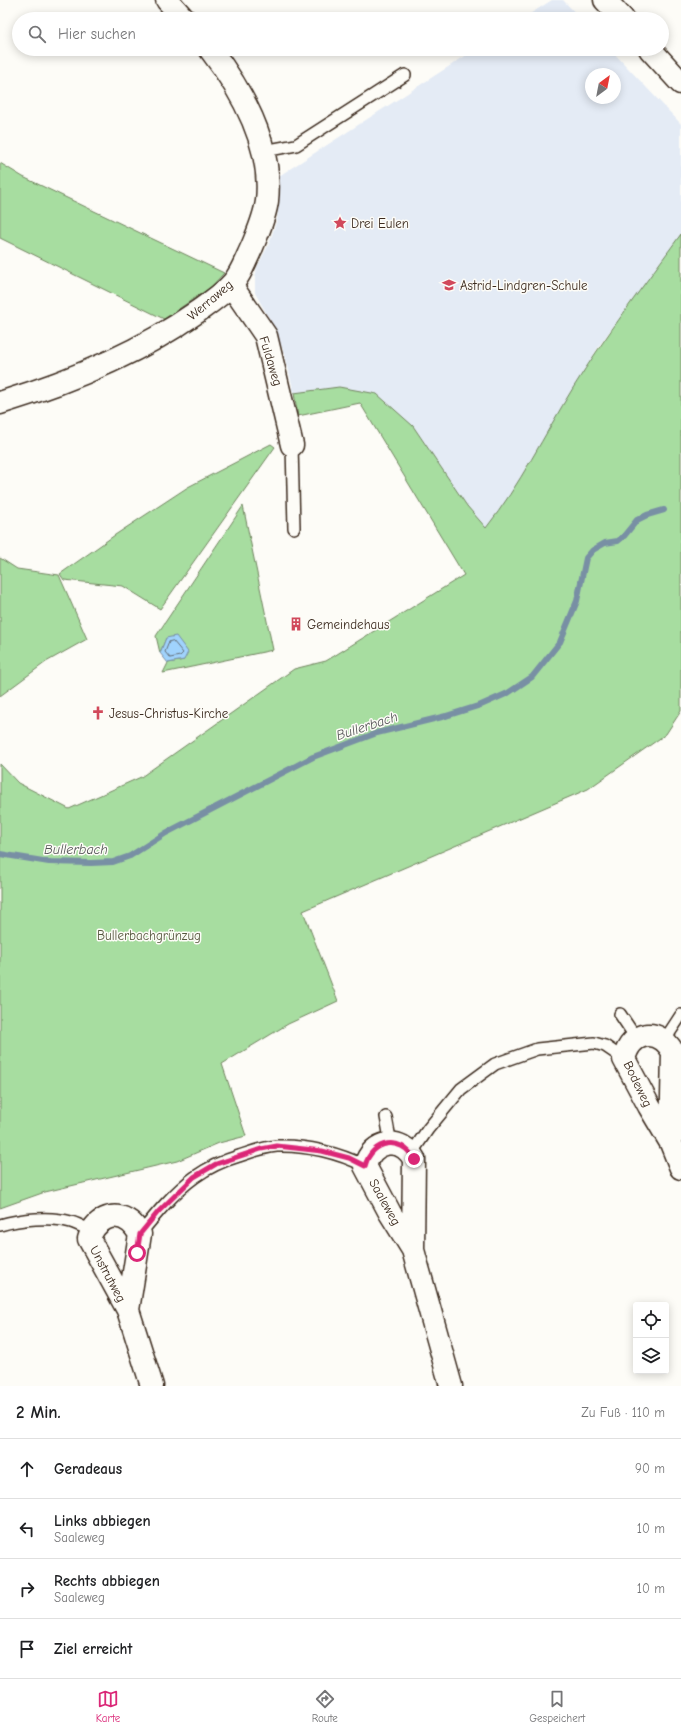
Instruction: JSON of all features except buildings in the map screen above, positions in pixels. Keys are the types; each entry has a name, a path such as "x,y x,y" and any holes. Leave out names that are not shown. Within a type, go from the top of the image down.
{"street":[{"path":"167,0 178,12"},
{"path":"606,0 617,12"},
{"name":"Werraweg","path":"0,403 38,392 100,366 148,342 179,325 231,285 246,259 260,229 267,201 264,151 246,108 222,65 215,56"},
{"path":"656,56 681,84"},
{"name":"Fuldaweg","path":"231,285 266,336 292,445"},
{"path":"636,1038 651,1036 664,1041"},
{"name":"Bodeweg","path":"636,1038 628,1046 624,1059 671,1143 681,1168"},
{"name":"Bodeweg","path":"664,1041 673,1052 671,1143"},
{"path":"391,1144 405,1148 411,1154"},
{"name":"Saaleweg","path":"391,1144 377,1147 367,1158 365,1166 390,1213 413,1250"},
{"name":"Saaleweg","path":"411,1154 414,1159 413,1250 451,1386"},
{"name":"Unstrutweg","path":"128,1310 140,1234 129,1221 115,1217 101,1220 91,1231 89,1239 128,1310 152,1386"}],"lane":[{"path":"264,151 296,145 405,75"},
{"path":"292,445 294,528"},
{"path":"620,1014 636,1038"},
{"path":"664,1041 681,1015"},
{"path":"411,1154 428,1129 461,1090 494,1064 537,1049 594,1043 605,1046 624,1059"},
{"path":"386,1117 391,1144"},
{"path":"140,1234 158,1212 194,1177 216,1164 261,1149 277,1146 322,1151 349,1158 365,1166"},
{"path":"0,1225 15,1221 45,1219 71,1222 91,1231"}],"shaded area":[{"path":"552,0 563,0 574,12 533,12"},
{"name":"Astrid-Lindgren-Schule","path":"465,56 617,56 681,124 681,234 599,346 506,503 486,528 467,506 413,426 339,387 294,393 285,355 274,327 255,293 257,267 269,244 277,219 280,191 279,176"}],"green space":[{"path":"0,163 23,177 224,273 211,287 164,319 0,238"},
{"name":"Bullerbachgrünzug","path":"681,234 681,711 666,734 588,789 303,911 338,1001 288,1024 222,1064 246,1136 219,1143 177,1161 45,1192 0,1208 0,764 18,783 69,809 141,777 294,669 326,661 464,575 360,403 298,416 294,393 339,387 377,394 413,426 467,506 486,528 510,495 586,368"},
{"path":"271,444 275,447 160,609 123,586 64,580 60,574 115,535 188,487"},
{"path":"243,506 273,650 163,673 168,663 184,660 166,638 160,653 156,636"},
{"path":"0,558 17,569 59,575 87,639 46,662 0,696"}],"water":[{"path":"176,636 188,652 184,660 168,663 160,653 166,638"}],"waterway":[{"name":"Bullerbach","path":"0,854 49,862 113,862 130,856 166,833 313,757 377,733 446,716 481,705 508,693 532,677 560,642 577,601 586,558 593,550 605,543 618,541 637,520 647,515 664,510"}],"place":[{"name":"Drei Eulen","path":"340,223"},
{"name":"Astrid-Lindgren-Schule","path":"449,285"},
{"name":"Gemeindehaus","path":"296,624"},
{"name":"Jesus-Christus-Kirche","path":"98,713"}],"route":[{"path":"137,1253 140,1234 158,1212 194,1177 216,1164 261,1149 277,1146 322,1151 349,1158 365,1166 367,1158 377,1147 385,1144 397,1144 405,1148 414,1159"}]}
